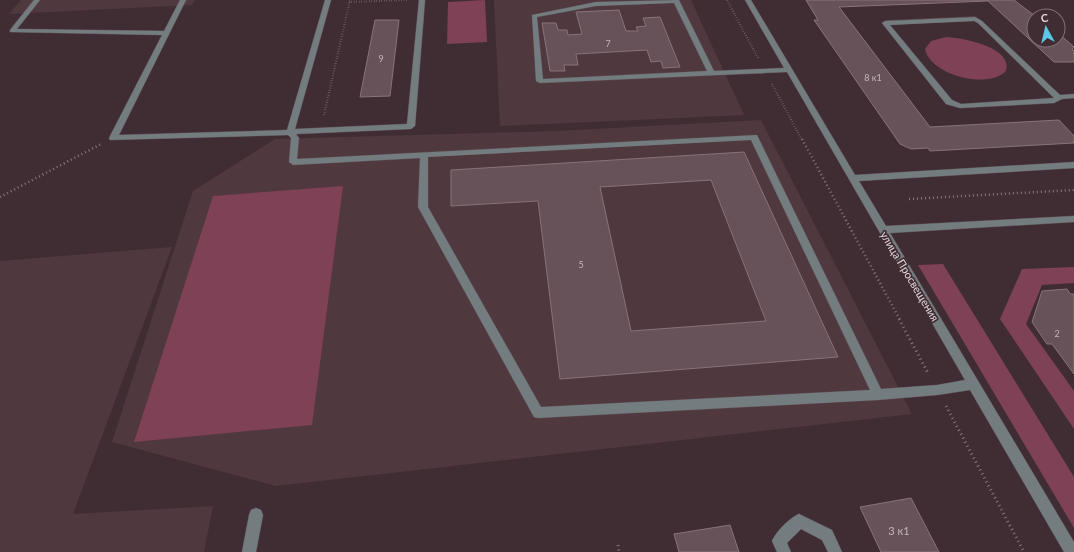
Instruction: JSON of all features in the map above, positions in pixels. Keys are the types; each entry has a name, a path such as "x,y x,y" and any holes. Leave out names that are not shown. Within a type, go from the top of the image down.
{"street":[{"path":"36,0 12,32 166,33"},
{"path":"182,0 113,138 411,126 422,0"},
{"path":"290,132 328,0"},
{"name":"улица Просвещения","path":"748,0 1072,552"},
{"path":"712,74 676,2 596,4 534,16 540,81 712,74 789,70"},
{"path":"1058,97 980,22 975,19 885,23 944,96 954,104 960,106 1054,101 1058,99 1058,97 1070,96 1074,103"},
{"path":"290,132 295,138 293,162 754,137 878,395"},
{"path":"424,154 423,207 538,414 878,395 937,390 974,384"},
{"path":"852,178 1074,166"},
{"path":"883,230 1074,219"},
{"path":"249,552 256,515"},
{"path":"784,552 779,541 799,522 827,535 835,552"}],"path":[{"path":"330,115 323,115 350,1 411,0"},
{"path":"727,0 1024,552"},
{"path":"0,197 113,138"},
{"path":"909,199 1074,190"},
{"path":"618,544 619,552"}],"shaded area":[{"path":"21,0 195,0 192,5 9,14"},
{"path":"485,0 487,42 447,44 448,2"},
{"path":"494,0 691,0 744,115 500,126"},
{"path":"946,37 964,39 985,45 995,50 1002,56 1006,63 1006,71 998,77 974,79 961,77 937,66 929,58 925,49 931,41"},
{"path":"761,120 912,414 276,486 112,442 193,191 275,139 558,131"},
{"path":"343,186 312,425 134,442 213,196"},
{"path":"172,247 73,514 213,506 204,552 0,552 0,261"},
{"path":"943,264 1074,477 1074,528 918,265"},
{"path":"1074,267 1074,283 1042,285 1026,324 1074,391 1074,429 1000,319 1022,269"}],"building":[{"path":"806,0 1014,0 1026,9 1026,36 988,1 839,7 930,127 1059,120 1074,136 1074,143 930,151 928,148 911,149 900,144 814,20 818,20"},
{"path":"619,10 626,31 638,31 636,27 646,26 643,18 660,17 680,67 663,68 661,61 651,62 647,50 576,54 578,65 564,65 565,71 550,71 542,23 556,23 558,30 567,30 568,35 582,34 576,12"},
{"path":"375,20 399,20 390,96 360,97"},
{"path":"1066,40 1074,47 1072,49 1074,51 1074,62 1054,62 1039,48 1066,48"},
{"path":"744,152 838,357 560,379 538,201 451,206 451,170","holes":["711,180 766,321 631,331 600,187"]},
{"path":"1067,289 1070,294 1074,294 1074,374 1052,344 1047,344 1032,322 1042,291"},
{"path":"911,498 939,552 881,552 860,507"},
{"path":"730,525 739,552 679,552 674,534"}]}
